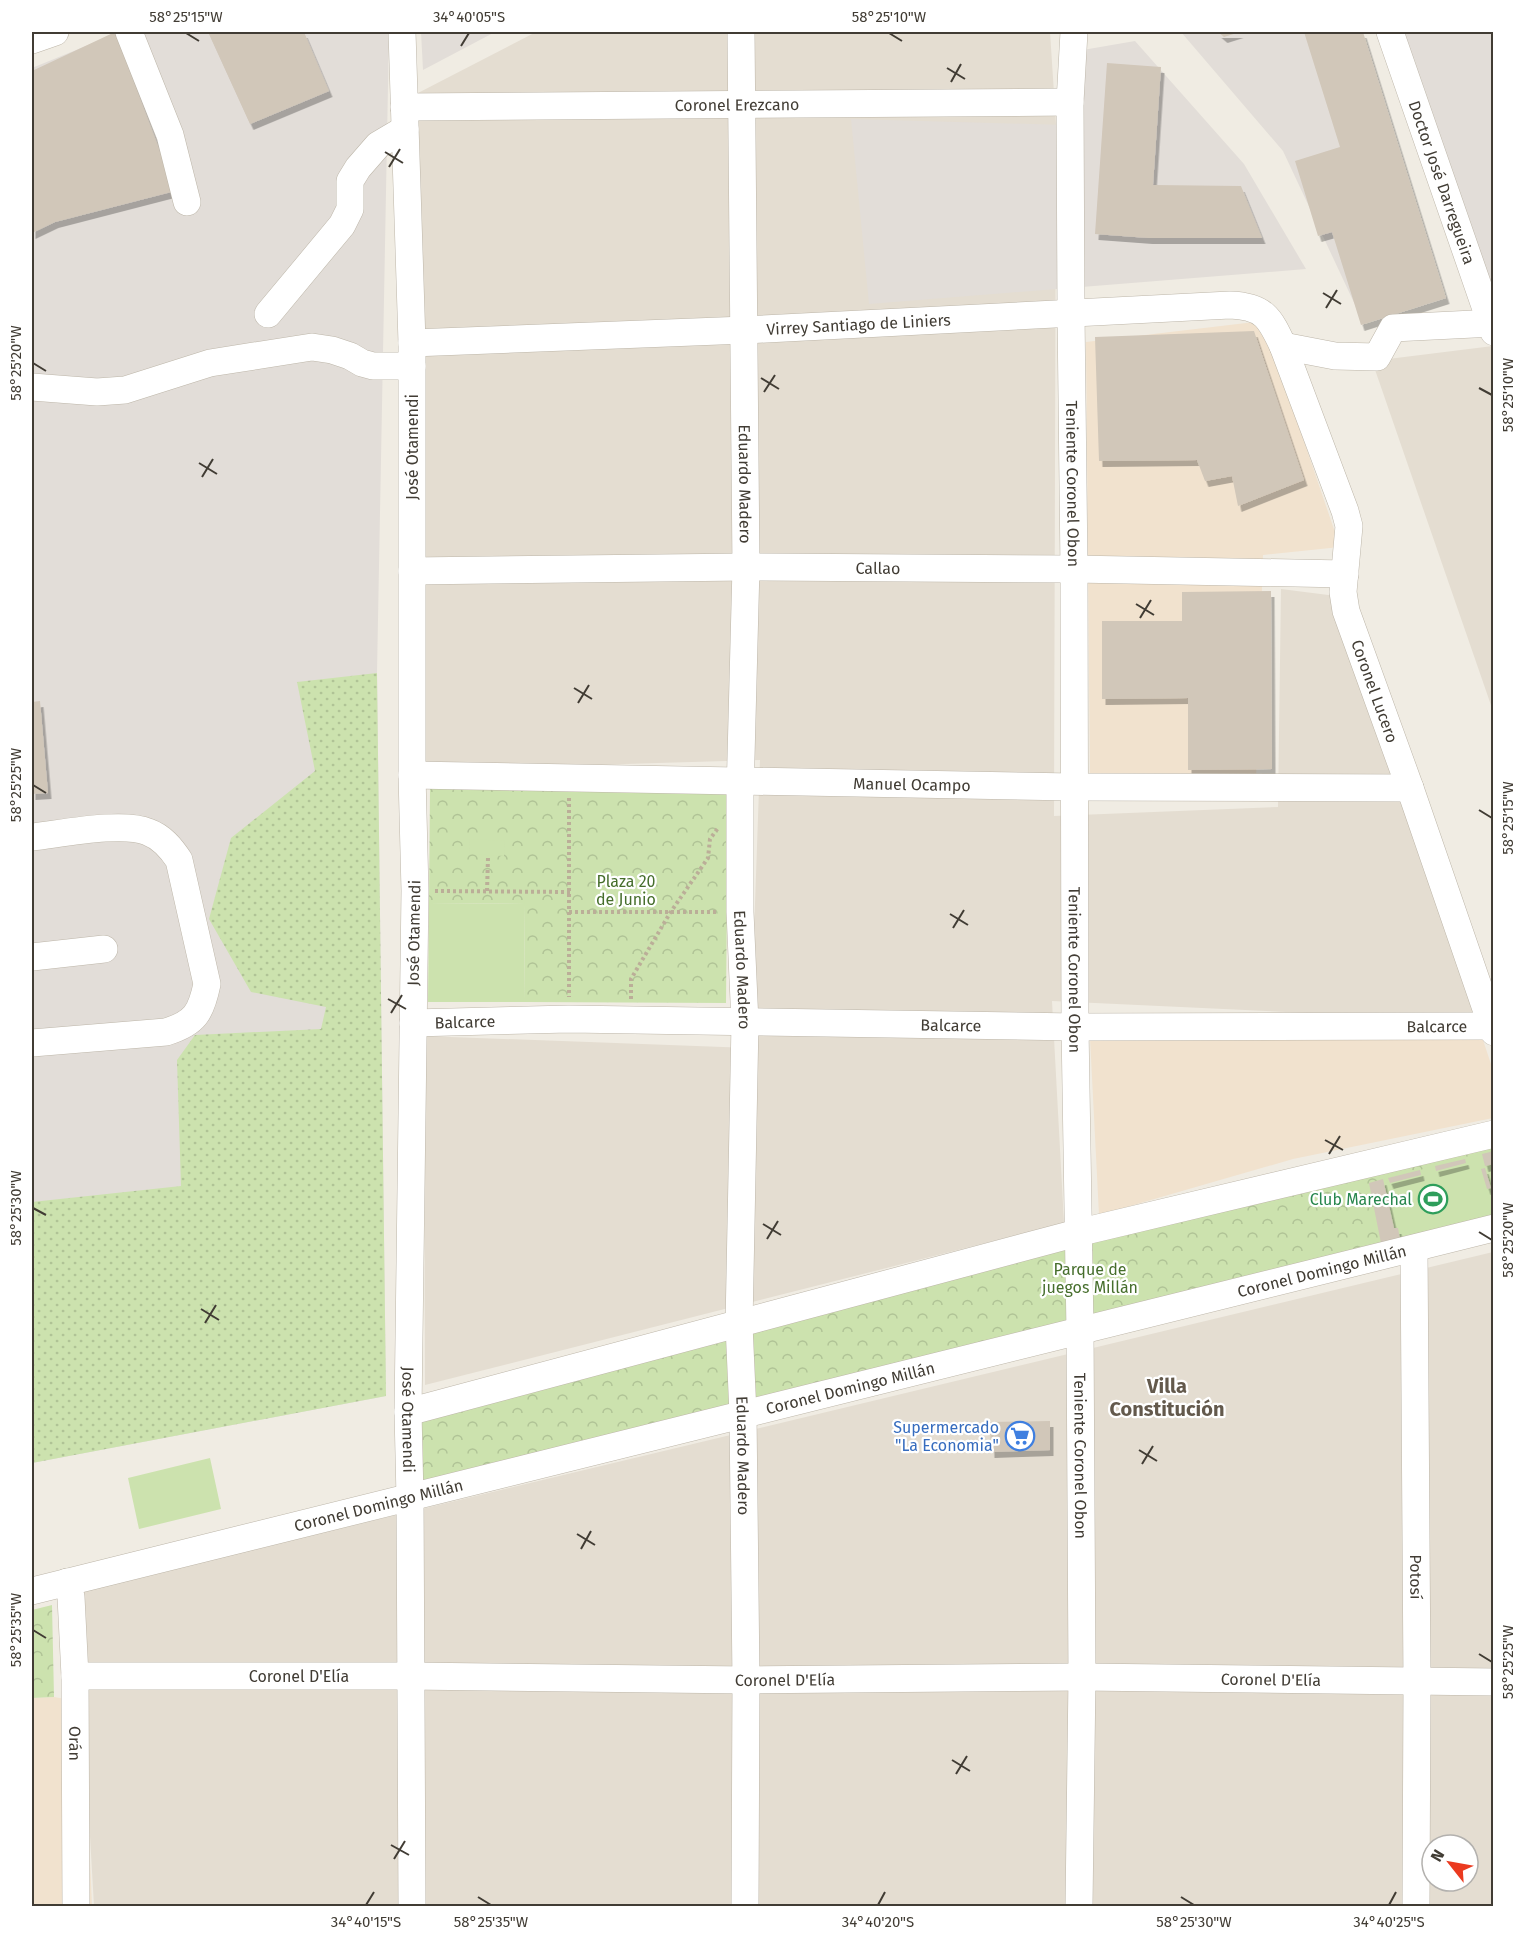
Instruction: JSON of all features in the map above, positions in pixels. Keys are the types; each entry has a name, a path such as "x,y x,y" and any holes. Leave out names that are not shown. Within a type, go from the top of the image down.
{"street":[{"path":"32,40 55,32"},
{"path":"129,32 170,135 188,202"},
{"name":"José Otamendi","path":"402,32 412,354 412,775 415,891 408,1412 412,1906"},
{"name":"Eduardo Madero","path":"741,32 746,567 740,788 740,912 745,1023 739,1325 743,1414 746,1680 745,1906"},
{"name":"Teniente Coronel Obon","path":"1074,32 1070,102 1075,1027 1082,1677 1080,1906"},
{"name":"Doctor José Darregueira","path":"1390,32 1493,326"},
{"name":"Coronel Erezcano","path":"405,118 741,103 1070,102"},
{"path":"268,314 342,225 350,209 350,181 357,168 405,118"},
{"name":"Virrey Santiago de Liniers","path":"32,387 97,392 125,390 210,363 312,347 332,350 373,366 412,354 745,330 1248,305 1272,321 1283,346"},
{"path":"1283,346 1335,356 1377,357 1393,328 1493,326"},
{"name":"Coronel Lucero","path":"1283,346 1349,526 1343,592 1346,611 1410,788 1492,1029"},
{"name":"Callao","path":"412,571 746,567 1074,569 1345,574"},
{"name":"Manuel Ocampo","path":"412,775 569,779 740,788 1410,788"},
{"path":"32,837 108,828 138,828 160,838 179,860 207,984 203,1005 182,1027 166,1032 32,1043"},
{"path":"32,957 104,949"},
{"name":"Balcarce","path":"412,1023 569,1018 631,1021 1075,1027 1492,1029"},
{"path":"408,1412 1077,1233 1494,1134"},
{"name":"Coronel Domingo Millán","path":"32,1591 1494,1228"},
{"name":"Potosí","path":"1414,1249 1416,1906"},
{"name":"Orán","path":"67,1582 71,1598 75,1676 76,1906"},
{"name":"Coronel D'Elía","path":"75,1676 410,1676 746,1680 1082,1677 1494,1682"}],"path":[{"path":"569,779 569,1018"},
{"path":"631,1021 631,978 670,912 708,858 710,839 740,788"},
{"path":"487,891 488,858"},
{"path":"415,891 570,892"},
{"path":"569,912 740,912"}],"shaded area":[{"path":"120,32 389,32 377,673 386,1396 32,1463 32,68"},
{"path":"421,32 495,32 423,70"},
{"path":"536,32 1050,32 1056,124 1054,816 1278,807 1281,589 1344,597 1478,1021 1052,1001 1064,1223 425,1385 424,1036 750,1048 760,760 419,770 418,93"},
{"path":"1181,32 1356,32 1438,295 1357,309 1283,151"},
{"path":"1386,32 1493,32 1493,294"},
{"path":"1135,41 1244,164 1306,269 869,304 851,119 1066,125 1077,51"},
{"path":"1263,321 1340,547 1263,555 1256,781 1090,782 1086,342"},
{"path":"1493,346 1493,711 1372,361"},
{"path":"1090,1038 1483,1040 1493,1070 1493,1118 1293,1159 1099,1215"},
{"path":"1493,1252 1493,1906 94,1906 76,1592"},
{"path":"54,1697 83,1702 92,1906 32,1906 32,1698"}],"green space":[{"path":"377,673 386,1396 32,1463 32,1202 181,1186 177,1060 195,1035 321,1029 326,1007 251,992 209,919 231,838 315,771 297,682"},
{"name":"Plaza 20 de Junio","path":"430,788 728,789 726,1003 524,1002 525,904 429,903"},
{"path":"470,839 505,841 504,856 469,854"},
{"path":"429,903 525,904 524,1002 428,1002"},
{"name":"Parque de juegos Millán","path":"1493,1134 1493,1228 410,1498 408,1412"},
{"name":"Club Marechal","path":"1493,1151 1493,1215 1381,1243 1369,1183"},
{"path":"210,1458 221,1509 139,1529 128,1478"},
{"path":"52,1605 54,1697 32,1698 32,1610"}],"building":[{"path":"115,32 175,191 55,222 32,233 32,71"},
{"path":"208,32 304,32 329,91 250,124"},
{"path":"1218,32 1240,32 1224,37"},
{"path":"1304,32 1363,32 1446,298 1361,325 1332,232 1318,236 1295,161 1340,147"},
{"path":"1107,63 1161,67 1153,185 1241,186 1262,238 1149,238 1095,234"},
{"path":"1254,331 1304,480 1238,506 1232,476 1205,481 1197,460 1099,461 1095,337"},
{"path":"1271,591 1272,769 1188,770 1188,698 1102,699 1102,621 1182,621 1182,592"},
{"path":"40,701 48,793 32,794 32,702"},
{"path":"1494,1151 1494,1164 1485,1166 1482,1154"},
{"path":"1465,1159 1466,1163 1436,1171 1435,1166"},
{"path":"1485,1168 1491,1188 1487,1189 1481,1169"},
{"path":"1420,1170 1421,1175 1390,1183 1388,1178"},
{"path":"1383,1179 1394,1228 1398,1228 1400,1239 1381,1243 1369,1183"},
{"name":"Supermercado \"La Economia\"","path":"1050,1421 1050,1450 991,1452 990,1422"}],"place":[{"name":"Club Marechal","path":"1433,1199"},
{"name":"Supermercado \"La Economia\"","path":"1020,1436"}],"district":[{"name":"Villa Constitución","path":"1167,1398"}]}
